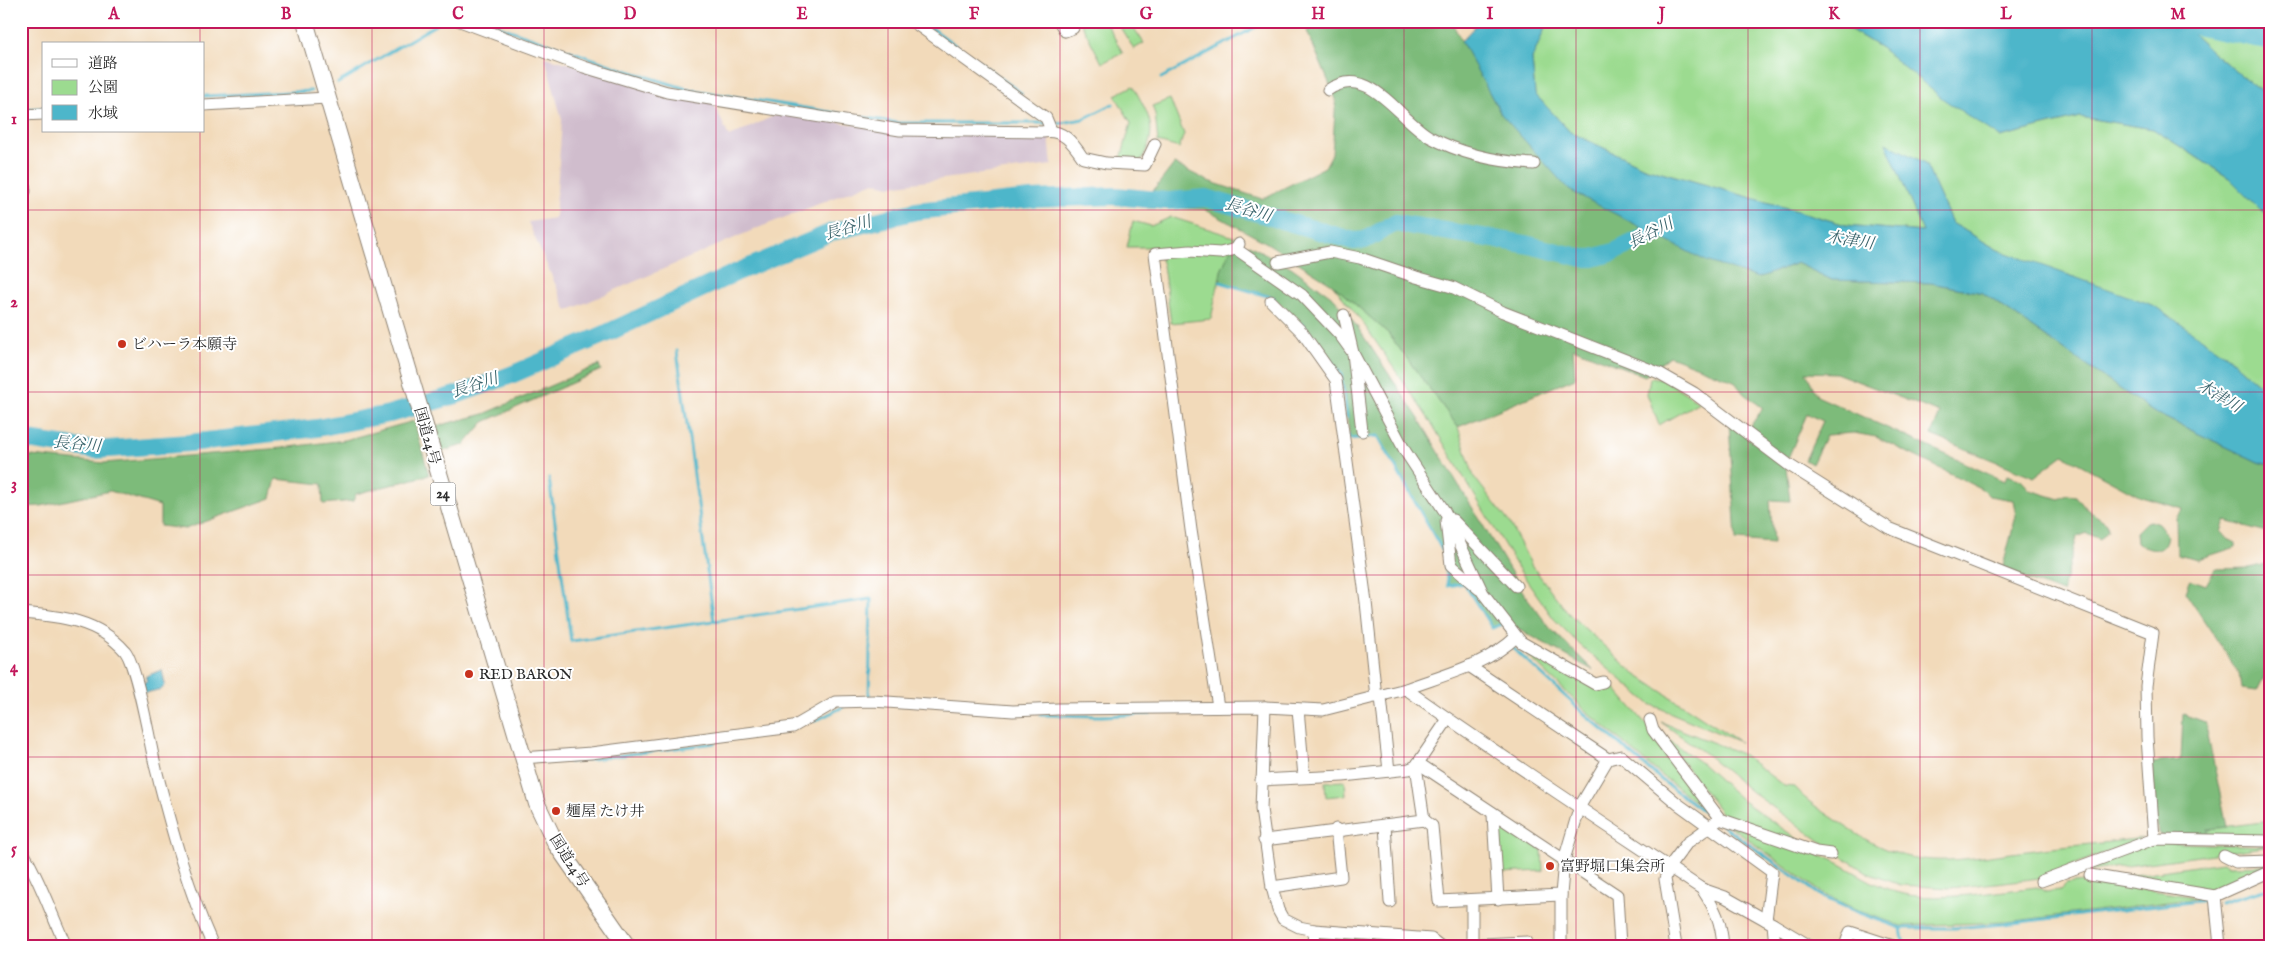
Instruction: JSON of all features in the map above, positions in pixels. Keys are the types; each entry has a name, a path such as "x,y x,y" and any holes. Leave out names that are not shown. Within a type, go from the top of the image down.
{"highway":[{"name":"国道24号","path":"305,21 537,804 556,844 627,946"}],"street":[{"path":"460,21 584,67 667,92 900,130 1042,132 1051,130 1069,138 1083,158 1106,163 1145,165 1155,144"},
{"path":"912,21 1046,118 1051,130"},
{"path":"1059,21 1065,31 1073,28 1070,21"},
{"path":"1328,90 1339,83 1351,81 1363,84 1386,99 1430,137 1493,160 1534,164"},
{"path":"205,105 327,98"},
{"path":"21,115 42,114"},
{"path":"21,164 25,191 21,196"},
{"path":"1218,707 1191,530 1155,254 1190,251 1220,253 1238,247 1302,295 1311,307 1340,335 1353,353 1405,450 1445,512 1483,592 1521,642 1595,684 1603,682"},
{"path":"1278,262 1330,252 1360,258 1452,287 1503,312 1650,369 1694,393 1789,465 1889,528 2153,633 2146,694 2154,839"},
{"path":"1271,301 1302,332 1336,380 1389,771"},
{"path":"1344,315 1353,353 1362,431"},
{"path":"1445,512 1516,586"},
{"path":"1445,512 1451,565 1483,592"},
{"path":"21,613 75,619 106,633 126,653 133,669 156,769 175,838 213,946"},
{"path":"522,758 591,753 793,727 836,702 873,701 1013,711 1218,707 1323,710 1406,689 1469,666 1508,644 1516,636"},
{"path":"1469,666 1608,759"},
{"path":"1406,689 1702,889 1725,897 1810,946"},
{"path":"1265,707 1261,809 1272,887 1278,910 1283,919 1299,927 1314,930 1431,940 1440,946"},
{"path":"1298,708 1304,777"},
{"path":"1424,820 1417,765 1448,719"},
{"path":"1650,720 1653,730 1720,819 1816,852 1831,854"},
{"path":"1561,946 1561,896 1564,860 1580,806 1608,759 1621,756 1678,804 1772,872 1769,922 1775,946"},
{"path":"1261,780 1343,776 1389,771 1417,765 1616,895 1620,946"},
{"path":"1493,815 1498,899"},
{"path":"1676,946 1665,879 1669,867 1687,843 1720,819"},
{"path":"1264,840 1336,829 1424,820 1432,826 1439,901 1561,896"},
{"path":"1385,824 1390,902"},
{"path":"1272,887 1341,877 1336,829"},
{"path":"2041,881 2154,839 2271,840"},
{"path":"21,849 34,869 47,906 66,946"},
{"path":"2224,856 2236,862 2271,861"},
{"path":"2090,875 2215,896 2271,872"},
{"path":"1702,889 1714,906 1721,922 1723,946"},
{"path":"2215,896 2220,946"},
{"path":"1472,900 1477,945 1527,942"},
{"path":"1314,930 1315,946"},
{"path":"1845,946 1850,932 1893,946"}],"shaded area":[{"path":"545,57 713,102 729,137 780,113 902,132 1049,136 1052,165 889,186 874,182 753,230 567,311 528,222 555,218 562,120"}],"green space":[{"path":"1080,21 1105,21 1123,53 1102,63"},
{"path":"1116,21 1129,21 1144,43 1134,49"},
{"path":"1328,21 1451,21 1501,114 1758,278 1797,263 1832,280 1931,283 1983,293 2153,412 2258,462 2271,465 2271,533 2225,521 2221,532 2226,538 2236,543 2236,547 2199,559 2177,554 2176,518 2183,509 2139,496 2063,455 2034,477 1931,435 1940,413 1836,373 1806,372 1817,396 2004,481 2008,475 2021,480 2030,490 2059,499 2067,495 2076,496 2085,508 2107,523 2108,530 2100,539 2087,533 2077,537 2062,593 2002,570 2016,516 2013,500 1989,496 1982,489 1876,437 1854,433 1826,435 1812,464 1805,460 1823,421 1807,414 1788,458 1747,431 1763,408 1744,394 1734,381 1670,356 1645,376 1573,348 1575,378 1458,427 1388,333 1332,284 1267,243 1204,209 1147,208 1146,200 1174,164 1208,181 1262,199 1325,167 1332,154 1336,99 1307,31"},
{"path":"1548,21 1836,21 1881,48 2000,137 2080,117 2153,129 2229,178 2271,220 2271,396 2227,356 1998,250 1952,223 1925,163 1887,144 1924,232 1846,225 1644,167 1570,132 1535,94 1532,59"},
{"path":"2179,21 2271,21 2271,99 2212,52"},
{"path":"1133,86 1148,115 1151,132 1150,141 1140,162 1121,159 1131,123 1115,95"},
{"path":"1170,99 1184,134 1179,148 1158,142 1155,114 1152,106"},
{"path":"1171,217 1237,238 1221,271 1211,319 1171,323 1163,265 1156,247 1127,247 1133,221 1151,226"},
{"path":"1249,245 1291,267 1334,298 1358,328 1419,419 1523,592 1549,627 1593,670 1526,633 1503,623 1492,628 1464,583 1448,586 1444,553 1378,436 1350,439 1341,374 1307,329 1272,296 1220,282 1221,271 1231,248"},
{"path":"1332,284 1388,333 1458,427 1474,477 1509,522 1532,566 1569,614 1635,674 1740,742 1650,704 1580,645 1554,619 1518,568 1432,424 1363,323"},
{"path":"599,365 601,370 484,422 464,445 442,451 433,427 484,414"},
{"path":"1650,378 1662,378 1699,402 1659,425 1647,394"},
{"path":"414,421 429,475 356,494 353,501 323,504 322,484 276,479 271,498 185,529 160,526 160,506 110,491 41,506 21,507 21,455 104,463 282,448 345,440"},
{"path":"1729,423 1786,467 1790,501 1770,500 1773,543 1736,540"},
{"path":"2151,521 2158,524 2167,535 2166,541 2160,548 2146,548 2137,542 2136,532 2146,522"},
{"path":"2271,564 2271,677 2264,677 2257,691 2241,689 2239,673 2185,592 2190,579 2206,585 2215,569 2250,568"},
{"path":"1515,643 1605,686 1613,686 1646,724 1663,752 1711,814 1655,770 1585,710"},
{"path":"2183,714 2205,722 2227,827 2207,829 2207,837 2163,837 2158,833 2151,763 2181,760"},
{"path":"1661,722 1742,754 1784,786 1794,787 1814,805 1861,836 1883,848 1903,855 1923,859 1966,859 2143,838 2040,878 1950,888 1901,885 1867,873 1827,846 1753,793 1706,754"},
{"path":"1663,736 1701,763 1743,801 1806,845 1725,818"},
{"path":"1345,781 1346,795 1326,797 1325,782"},
{"path":"1496,820 1542,850 1543,871 1499,873"},
{"path":"2271,821 2271,839 2207,837 2206,829"},
{"path":"1727,824 1816,853 1884,888 1904,894 1934,897 2037,887 2046,892 2060,890 2066,884 2093,881 2201,898 2006,922 1902,926 1862,912 1825,895"},
{"path":"2153,842 2271,846 2069,874"},
{"path":"2223,862 2228,866 2271,865 2212,892 2120,877"}],"water":[{"path":"1480,21 1548,21 1532,59 1535,94 1570,132 1644,167 1846,225 1923,232 1886,143 1925,163 1952,223 1998,250 2153,305 2227,356 2271,396 2271,465 2258,462 2153,412 1983,293 1931,283 1832,280 1797,263 1758,278 1706,261 1569,190 1501,114 1461,41"},
{"path":"1836,21 2179,21 2212,52 2271,99 2271,220 2229,178 2153,129 2080,117 2000,137 1943,99 1881,48"},
{"path":"162,670 165,685 162,689 145,693 143,683 147,681 146,676"}],"waterway":[{"path":"338,83 442,21"},
{"path":"484,21 622,69 687,89 898,123 1062,123 1083,119 1113,104"},
{"path":"922,21 1021,93"},
{"path":"1161,78 1267,21"},
{"name":"木津川","path":"2169,21 2271,41"},
{"path":"205,96 311,91"},
{"path":"21,109 42,108"},
{"name":"長谷川","path":"21,439 95,450 189,443 317,428 389,414 456,395 511,375 605,334 735,273 832,232 916,211 1031,199 1116,196 1168,201 1206,198 1354,241 1365,240 1395,223 1525,244 1583,258 1593,258 1614,252 1674,222"},
{"path":"1220,282 1274,298"},
{"path":"1302,324 1341,374 1347,417"},
{"path":"677,351 714,621"},
{"path":"1349,435 1350,439 1378,436 1445,555"},
{"path":"549,478 571,641 871,599 869,699"},
{"path":"1445,564 1448,586 1464,583 1492,628 1503,624"},
{"path":"1513,648 1580,710 1664,782 1714,819"},
{"path":"815,721 843,707"},
{"path":"1041,715 1101,716 1150,714"},
{"path":"569,762 715,743"},
{"path":"1722,825 1823,897 1901,928 1954,928 2004,924 2207,900"},
{"path":"2220,903 2271,888"},
{"path":"1901,928 1904,946"}],"place":[{"name":"ビハーラ本願寺","path":"122,344"},
{"name":"RED BARON","path":"469,674"},
{"name":"麺屋 たけ井","path":"556,811"},
{"name":"富野堀口集会所","path":"1550,866"}]}
